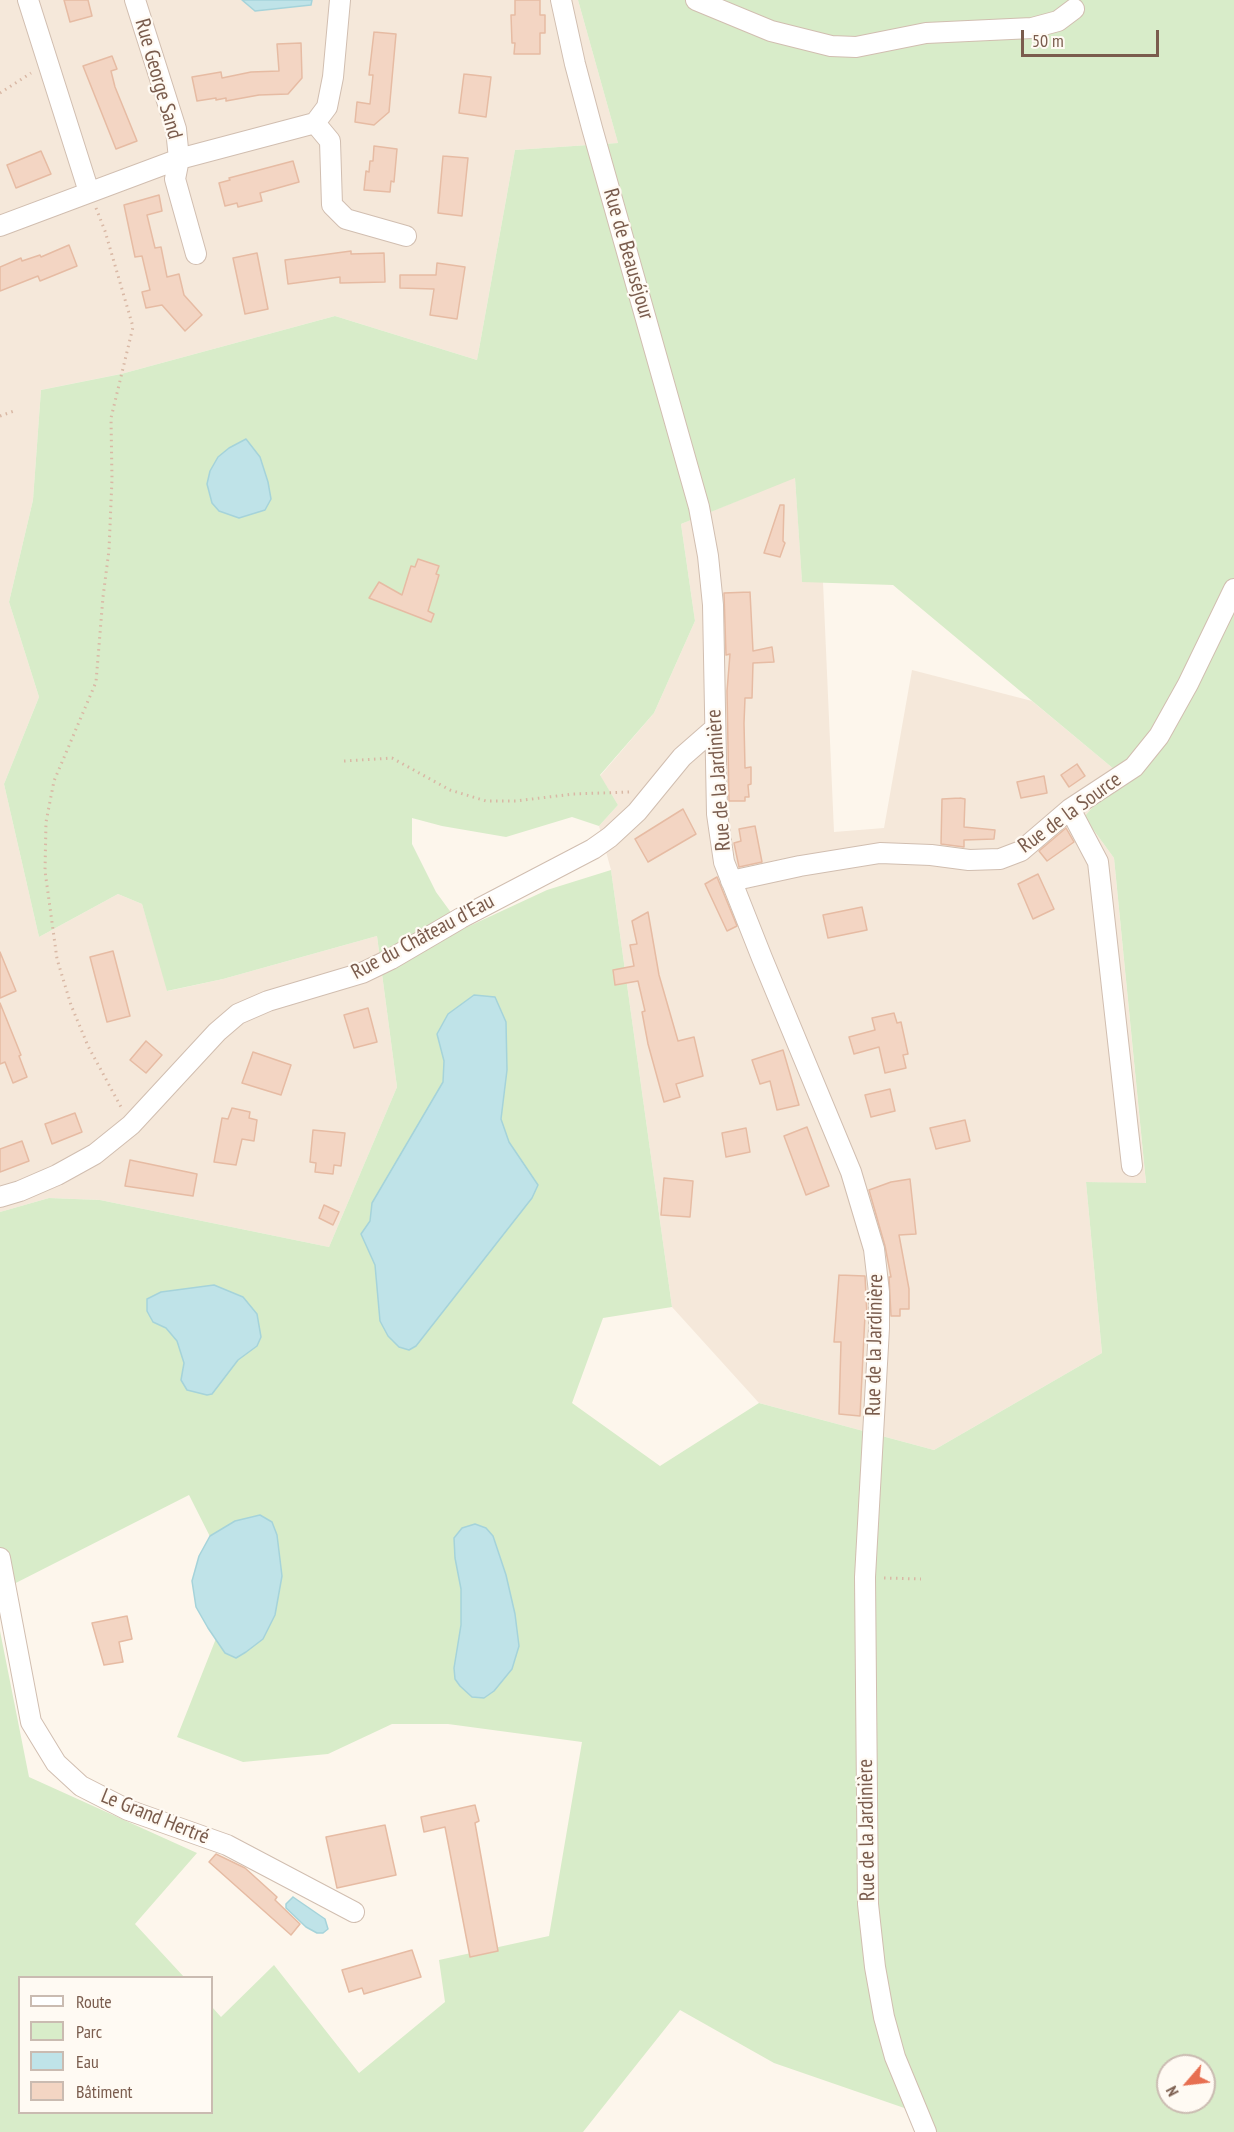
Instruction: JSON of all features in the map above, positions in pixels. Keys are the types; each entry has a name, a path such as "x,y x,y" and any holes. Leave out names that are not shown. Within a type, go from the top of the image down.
{"street":[{"path":"28,0 89,192"},
{"name":"Rue George Sand","path":"135,0 176,129 179,159 175,179 196,254"},
{"path":"0,225 179,159 315,123 327,107 333,76 340,0"},
{"name":"Rue de Beauséjour","path":"561,0 592,128 699,507"},
{"path":"696,0 771,31 831,46 856,47 926,33 1032,28 1058,21 1074,9"},
{"path":"315,123 330,141 332,205 346,219 406,236"},
{"name":"Rue de la Jardinière","path":"699,507 708,556 713,605 717,814 724,862 851,1172 874,1249 879,1292 879,1328 865,1577 868,1893 875,1967 884,2017 895,2057 926,2132"},
{"name":"Rue de la Source","path":"731,881 800,866 880,853 931,855 969,860 1000,859 1021,851 1070,809 1134,767 1159,736 1188,684 1234,589"},
{"name":"Rue du Château d'Eau","path":"0,1197 57,1175 95,1154 131,1125 217,1032 238,1014 268,1001 362,973 593,849 630,818 682,757 714,729"},
{"path":"1070,809 1098,862 1132,1166"},
{"name":"Le Grand Hertré","path":"0,1558 31,1722 56,1763 81,1786 128,1810 226,1845 354,1912"}],"path":[{"path":"0,93 47,63"},
{"path":"89,192 105,231 133,327 111,418 112,479 109,550 96,682 54,781 46,822 45,871 57,959 71,1005 88,1046 131,1125"},
{"path":"0,416 14,411"},
{"path":"344,761 392,758 450,790 486,801 516,801 573,794 653,793"},
{"path":"865,1577 921,1579"}],"shaded area":[{"path":"0,0 578,0 618,143 515,150 477,360 335,316 121,374 41,390 33,500 9,602 39,697 4,784 39,937 118,894 142,904 168,991 223,979 377,936 397,1087 329,1247 100,1200 49,1198 0,1212"},
{"path":"795,477 802,581 823,582 834,832 884,828 912,670 1032,701 1121,775 1084,817 1114,858 1146,1184 1086,1182 1102,1353 934,1450 759,1403 672,1307 611,870 599,826 618,805 600,776 654,713 695,621 681,524"}],"green space":[{"path":"578,0 1234,0 1234,2132 925,2132 913,2111 774,2063 680,2010 583,2132 0,2132 0,1631 29,1777 197,1853 135,1924 183,1976 18,1976 18,2114 213,2114 213,2008 221,2017 274,1965 359,2073 445,2002 439,1960 549,1936 582,1742 448,1724 392,1724 328,1754 243,1762 177,1737 236,1588 189,1495 0,1591 0,1212 49,1198 100,1200 329,1247 397,1087 377,936 223,979 167,991 142,904 118,894 39,937 4,784 39,697 9,602 33,500 41,390 121,374 335,316 477,360 515,150 618,143","holes":["795,478 802,582 893,585 1121,775 1084,817 1114,858 1146,1183 1086,1182 1102,1353 934,1450 759,1403 660,1466 572,1403 603,1318 672,1307 611,870 547,890 463,929 436,892 412,844 412,818 442,826 506,837 572,817 599,826 618,805 600,775 654,713 695,621 681,524"]}],"water":[{"path":"242,0 312,0 311,5 255,11"},
{"path":"246,439 260,457 271,499 265,510 239,518 219,511 212,503 207,484 210,471 218,457"},
{"path":"474,995 495,997 506,1022 507,1070 501,1119 509,1142 538,1185 532,1198 416,1346 409,1350 399,1347 388,1336 380,1321 375,1265 361,1234 370,1221 372,1203 443,1082 444,1061 437,1034 448,1014"},
{"path":"214,1285 243,1297 257,1314 261,1337 257,1346 238,1360 212,1394 207,1395 187,1390 181,1380 184,1363 177,1341 166,1328 153,1322 147,1311 147,1299 161,1292"},
{"path":"260,1515 272,1522 277,1535 282,1576 275,1615 263,1639 236,1658 225,1653 196,1607 192,1581 199,1556 210,1536 235,1521"},
{"path":"475,1524 486,1528 493,1536 506,1575 515,1614 519,1646 512,1669 494,1691 484,1698 472,1697 460,1686 455,1679 454,1668 461,1625 461,1589 454,1538 462,1528"},
{"path":"293,1897 325,1919 328,1929 323,1933 317,1933 306,1927 286,1908 286,1904"}],"building":[{"path":"64,0 88,0 92,16 70,22"},
{"path":"515,0 540,0 540,15 545,15 545,33 540,33 540,54 514,54 515,43 512,43 511,15 515,15"},
{"path":"374,32 396,34 389,112 374,125 355,122 357,102 370,104 373,75 369,75"},
{"path":"301,43 302,78 288,94 259,95 226,101 226,98 216,100 216,98 197,101 192,77 221,72 222,78 251,72 279,71 277,44"},
{"path":"112,56 117,69 111,71 115,87 137,141 116,149 83,66"},
{"path":"464,74 491,77 486,117 459,113"},
{"path":"374,146 397,149 394,182 391,181 390,192 364,190 366,171 369,172 370,161 373,161"},
{"path":"41,151 51,174 16,188 7,165"},
{"path":"443,156 468,158 462,216 438,213"},
{"path":"293,161 299,182 260,193 262,201 238,207 237,203 225,206 219,183 230,180 229,178"},
{"path":"159,195 162,211 147,215 155,248 161,247 167,277 179,274 184,295 202,315 185,331 162,305 146,308 142,292 150,290 142,256 135,257 124,205"},
{"path":"69,245 77,266 40,281 38,276 0,291 0,267 21,258 22,261 40,255 41,257"},
{"path":"351,251 351,254 384,253 385,282 340,283 340,277 288,284 285,260"},
{"path":"257,253 268,309 245,314 233,258"},
{"path":"437,263 465,267 457,319 430,315 434,289 400,288 400,275 436,275"},
{"path":"780,505 784,505 783,541 785,543 780,557 764,553"},
{"path":"418,559 439,566 436,574 439,575 428,611 434,614 431,622 369,598 379,582 402,595 411,566 415,567"},
{"path":"750,592 753,651 772,647 774,662 753,663 752,698 745,698 744,723 745,768 751,767 749,797 745,797 745,801 729,801 727,691 730,654 726,655 724,593"},
{"path":"1077,764 1085,776 1069,787 1061,775"},
{"path":"1044,776 1047,793 1021,798 1017,782"},
{"path":"942,799 965,799 964,827 995,830 994,839 964,840 964,847 941,844"},
{"path":"683,809 696,834 648,862 635,839"},
{"path":"755,826 762,862 739,867 734,843 741,841 739,829"},
{"path":"1066,828 1074,842 1047,861 1039,851"},
{"path":"1038,874 1054,909 1033,919 1018,884"},
{"path":"717,877 737,926 727,931 705,884"},
{"path":"862,907 867,930 828,938 823,915"},
{"path":"648,912 659,975 678,1041 694,1037 703,1076 676,1084 680,1097 664,1102 648,1044 642,1012 645,1011 638,981 615,985 613,970 634,966 630,945 637,944 632,921"},
{"path":"113,951 130,1016 107,1022 90,957"},
{"path":"0,952 16,991 0,998"},
{"path":"0,1003 21,1055 19,1056 27,1077 13,1083 5,1062 0,1064"},
{"path":"368,1008 377,1042 354,1048 344,1015"},
{"path":"894,1013 897,1023 901,1022 908,1054 903,1055 906,1068 885,1073 879,1047 854,1054 849,1037 875,1030 872,1018"},
{"path":"146,1041 162,1055 146,1073 130,1060"},
{"path":"783,1050 799,1105 777,1110 770,1081 760,1084 752,1060"},
{"path":"253,1052 291,1065 281,1095 242,1083"},
{"path":"890,1089 895,1111 871,1117 865,1095"},
{"path":"232,1108 250,1112 249,1118 257,1120 254,1141 242,1139 236,1165 214,1162 222,1118 228,1119"},
{"path":"75,1113 82,1132 52,1144 45,1124"},
{"path":"965,1120 970,1141 936,1149 930,1128"},
{"path":"807,1127 829,1186 806,1195 784,1136"},
{"path":"746,1128 750,1152 726,1157 722,1133"},
{"path":"313,1130 345,1133 341,1166 334,1165 333,1174 315,1172 316,1163 310,1162"},
{"path":"22,1141 29,1161 0,1172 0,1149"},
{"path":"130,1160 197,1174 193,1196 125,1186"},
{"path":"664,1178 693,1181 690,1217 661,1215"},
{"path":"910,1179 916,1234 899,1235 909,1289 909,1309 900,1309 900,1316 891,1316 889,1277 891,1277 869,1190 891,1182"},
{"path":"324,1205 339,1212 333,1225 319,1218"},
{"path":"839,1275 865,1276 867,1315 865,1315 860,1416 839,1414 841,1342 834,1342"},
{"path":"127,1616 132,1639 119,1642 123,1662 104,1665 92,1623"},
{"path":"475,1805 479,1821 475,1823 498,1951 470,1957 445,1827 424,1832 421,1817"},
{"path":"385,1825 396,1875 337,1888 326,1837"},
{"path":"216,1854 245,1868 277,1897 275,1900 300,1924 291,1935 209,1862"},
{"path":"412,1950 421,1977 364,1994 362,1988 349,1992 342,1970"}]}
